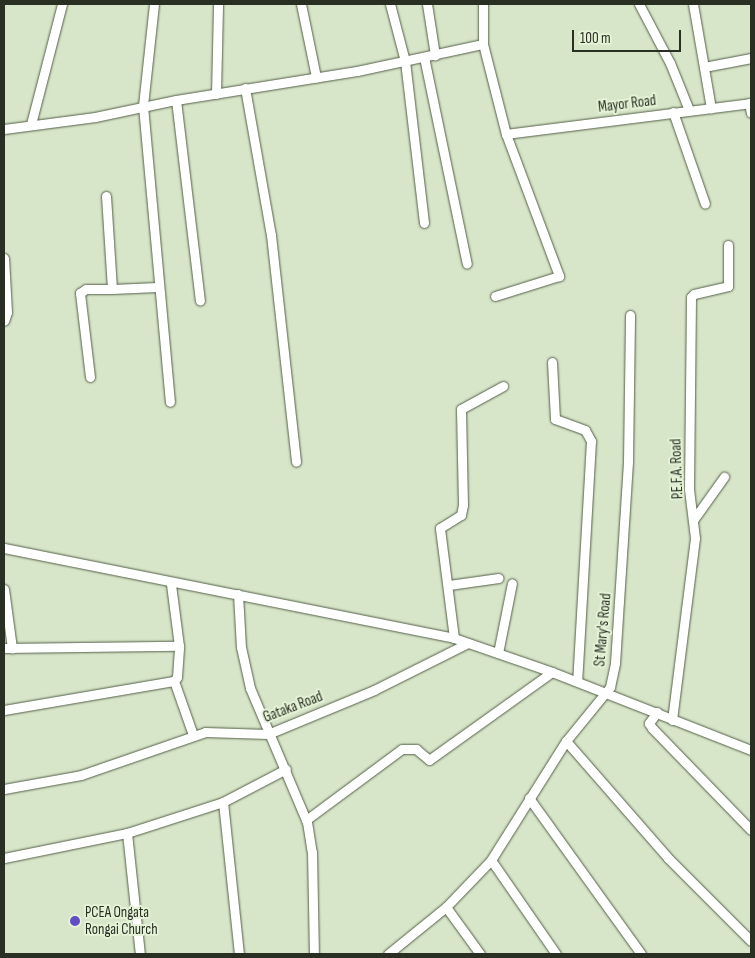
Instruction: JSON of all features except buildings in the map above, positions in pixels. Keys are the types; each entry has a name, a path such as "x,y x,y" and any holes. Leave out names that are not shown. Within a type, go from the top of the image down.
{"street":[{"path":"31,124 62,4"},
{"path":"154,4 143,106 157,286 170,402"},
{"path":"216,94 218,4"},
{"path":"301,4 316,78"},
{"path":"390,4 404,61 424,223"},
{"path":"427,4 436,55"},
{"path":"483,4 483,44 506,134 559,276 495,296"},
{"path":"639,4 666,55 689,110"},
{"path":"693,4 711,108"},
{"path":"4,129 95,117 176,100 316,78 483,44"},
{"path":"424,57 466,264"},
{"path":"704,67 751,58"},
{"path":"246,88 271,235 296,462"},
{"path":"176,100 200,301"},
{"path":"750,103 751,113"},
{"name":"Mayor Road","path":"506,134 750,103"},
{"path":"673,112 704,204"},
{"path":"106,196 112,289"},
{"name":"P.E.F.A. Road","path":"672,720 695,538 689,489 692,297 694,294 728,286 728,245"},
{"path":"4,258 7,312 4,321"},
{"path":"90,377 80,293 86,289 157,286"},
{"name":"St Mary's Road","path":"388,954 446,907 491,860 566,741 610,687 615,663 628,461 630,315"},
{"path":"552,362 555,419 586,430 591,441 577,682"},
{"path":"454,638 440,528 461,515 463,506 461,409 503,386"},
{"path":"694,519 724,477"},
{"path":"4,548 171,584 238,594 454,638 552,672 603,694 657,712 672,720 751,750"},
{"path":"448,585 498,578"},
{"path":"498,653 512,583"},
{"path":"4,710 174,681 177,677 179,646 171,584"},
{"path":"4,589 8,648 179,646"},
{"path":"238,594 243,655 250,688 268,734 286,769 306,820 312,852 314,954"},
{"name":"Gataka Road","path":"4,789 81,776 164,749 193,735 268,734 374,690 468,643"},
{"path":"306,820 402,749 416,750 429,760 552,672"},
{"path":"174,681 193,735"},
{"path":"657,712 649,722 652,728 751,830"},
{"path":"566,741 668,858 751,941"},
{"path":"4,858 127,833 223,802 286,769"},
{"path":"529,798 641,954"},
{"path":"223,802 239,954"},
{"path":"127,833 140,954"},
{"path":"491,860 556,954"},
{"path":"446,907 480,954"}],"place":[{"name":"PCEA Ongata Rongai Church","path":"75,921"}]}
